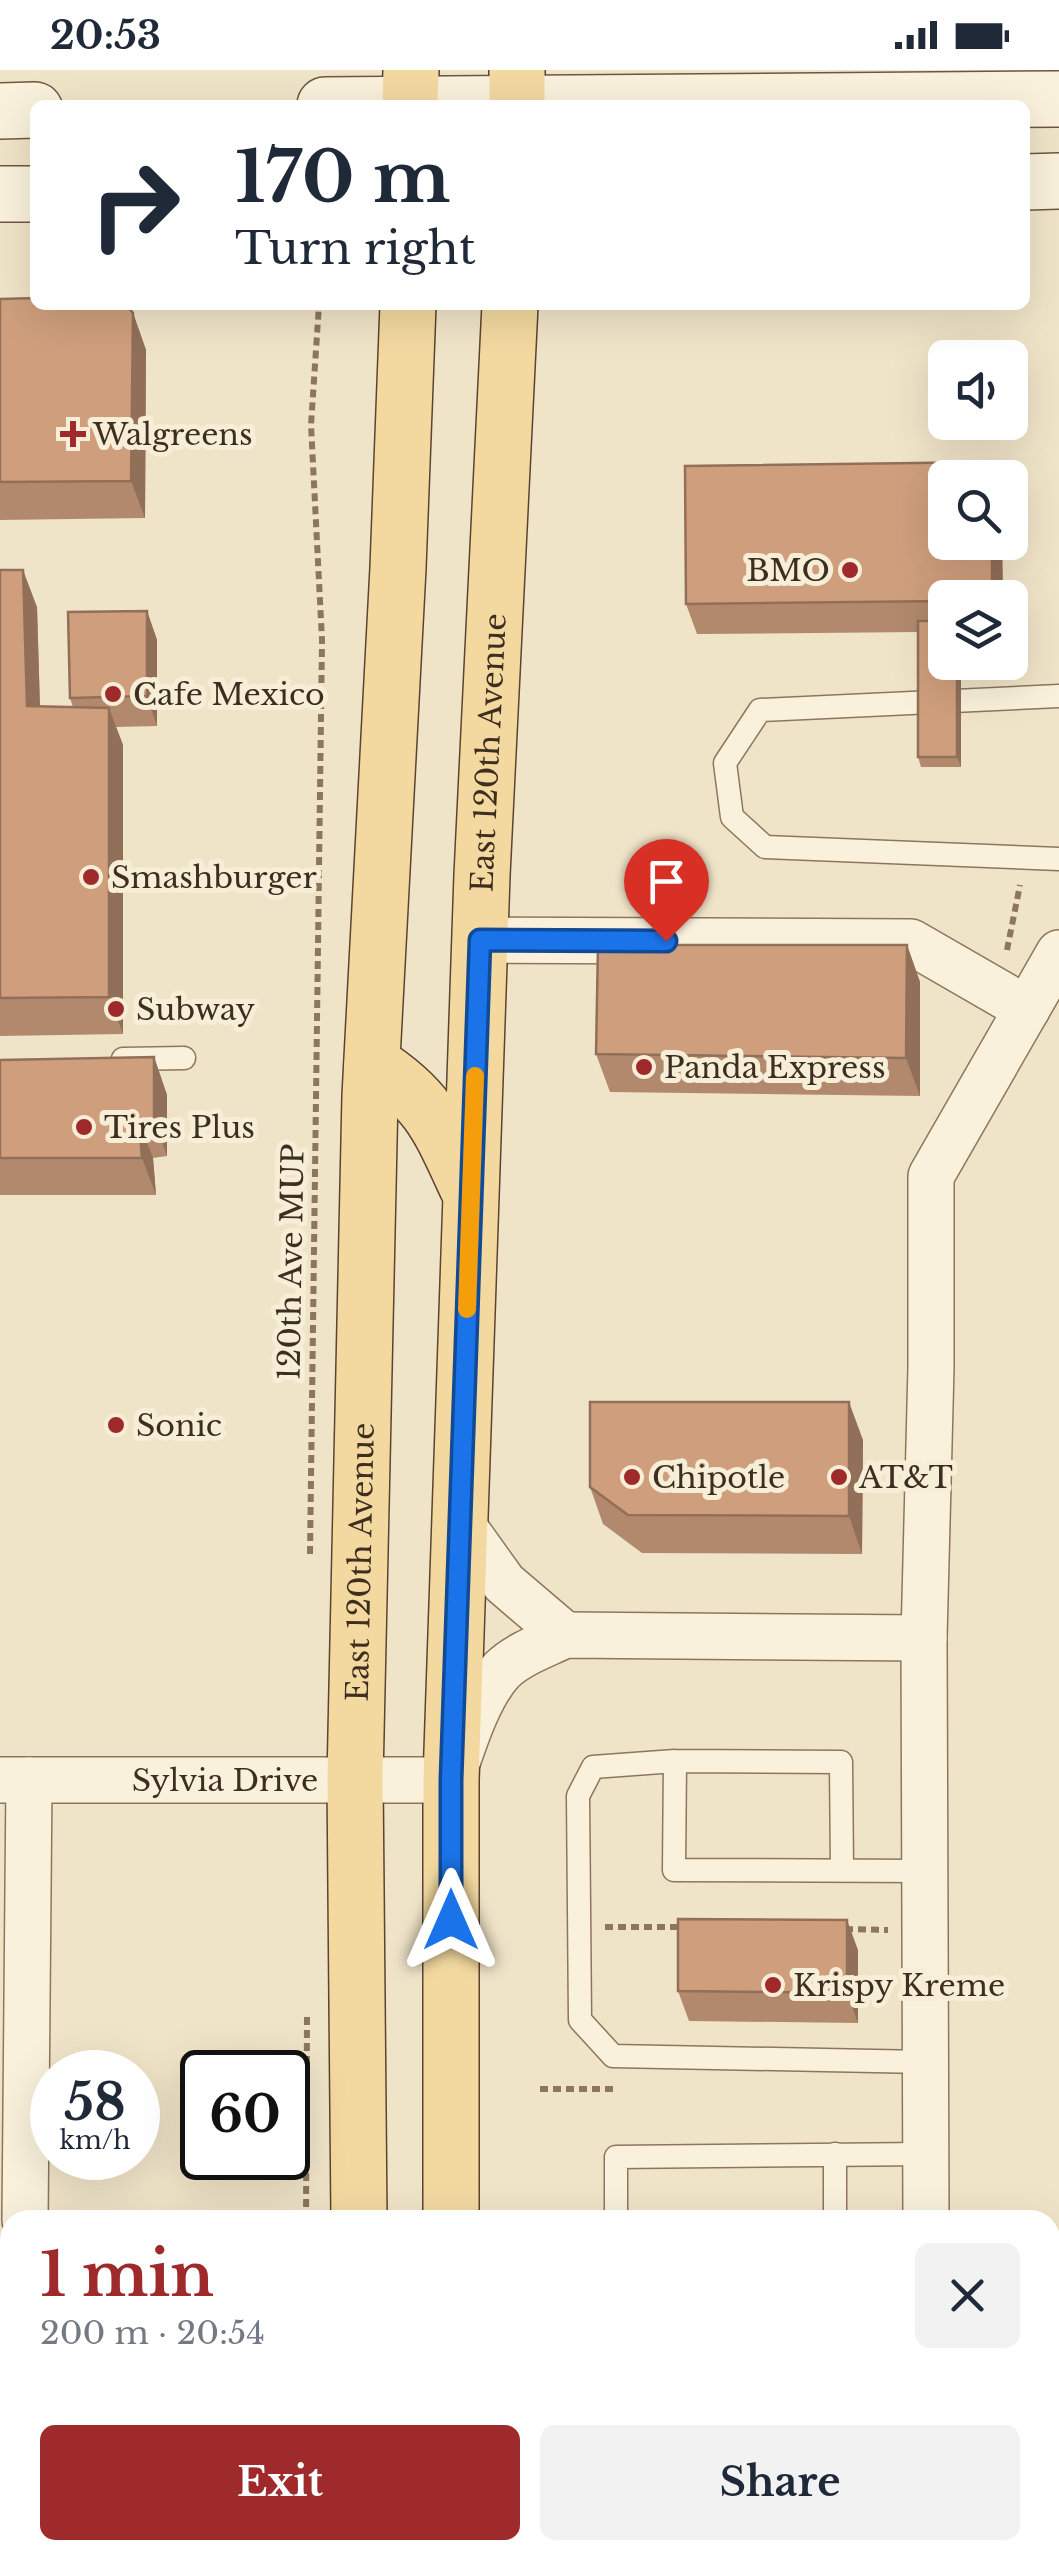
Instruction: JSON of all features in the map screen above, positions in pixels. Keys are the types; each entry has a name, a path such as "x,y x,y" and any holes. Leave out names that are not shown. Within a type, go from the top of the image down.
{"main road":[{"path":"358,100 410,92 1059,99"},
{"path":"0,111 30,110"},
{"path":"1030,182 1059,181"},
{"path":"0,194 30,194"},
{"name":"East 120th Avenue","path":"358,2210 355,1779 372,1063 408,310"},
{"name":"East 120th Avenue","path":"451,2210 451,1780 480,940 510,310"},
{"path":"372,1063 418,1096 436,1119 471,1194"}],"street":[{"path":"480,940 911,942 1009,998"},
{"path":"926,2210 924,1638 931,1176 1009,998 1059,952"},
{"path":"461,1522 504,1584 565,1635"},
{"path":"451,1780 471,1724 500,1672 518,1658 565,1635 924,1638"},
{"path":"14,1780 25,2210"},
{"name":"Sylvia Drive","path":"14,1780 451,1780"}],"lane":[{"path":"1059,696 760,710 725,763 732,817 765,848 1059,859"},
{"path":"92,1059 184,1058"},
{"path":"675,1761 674,1870 924,1871"},
{"path":"842,1870 840,1762 675,1761 593,1767 578,1796 580,2020 613,2056 924,2062"},
{"path":"835,2154 835,2210"},
{"path":"616,2210 616,2157 926,2154"}],"path":[{"name":"120th Ave MUP","path":"310,1574 322,656 310,425 320,310"},
{"path":"1009,998 1006,952 1020,895 1020,858"},
{"path":"579,1926 697,1928"},
{"path":"835,1929 894,1930"},
{"path":"306,2210 307,2009"}],"building":[{"name":"Walgreens","path":"30,298 30,310 133,313 131,481 0,482 0,299"},
{"name":"BMO","path":"928,463 928,560 992,560 992,580 928,580 928,601 686,604 685,466"},
{"path":"0,570 23,570 27,706 109,708 109,997 0,998"},
{"path":"147,611 147,696 70,698 68,612"},
{"path":"918,621 928,621 928,680 957,680 957,757 918,757"},
{"path":"598,945 907,945 906,1058 596,1054"},
{"path":"154,1057 154,1119 139,1121 142,1158 0,1158 0,1060"},
{"path":"590,1402 849,1402 849,1516 628,1515 590,1487"},
{"path":"678,1919 847,1920 847,1993 678,1991"}],"slow traffic":[{"path":"467,1309 475,1076"}],"place":[{"name":"Walgreens","path":"73,434"},
{"name":"BMO","path":"850,570"},
{"name":"Cafe Mexico","path":"113,694"},
{"name":"Smashburger","path":"91,877"},
{"name":"Subway","path":"116,1009"},
{"name":"Panda Express","path":"644,1067"},
{"name":"Tires Plus","path":"84,1127"},
{"name":"Sonic","path":"116,1425"},
{"name":"Chipotle","path":"632,1477"},
{"name":"AT&T","path":"839,1477"},
{"name":"Krispy Kreme","path":"773,1985"}],"route":[{"path":"451,1920 451,1780 480,940 666,941"}]}
